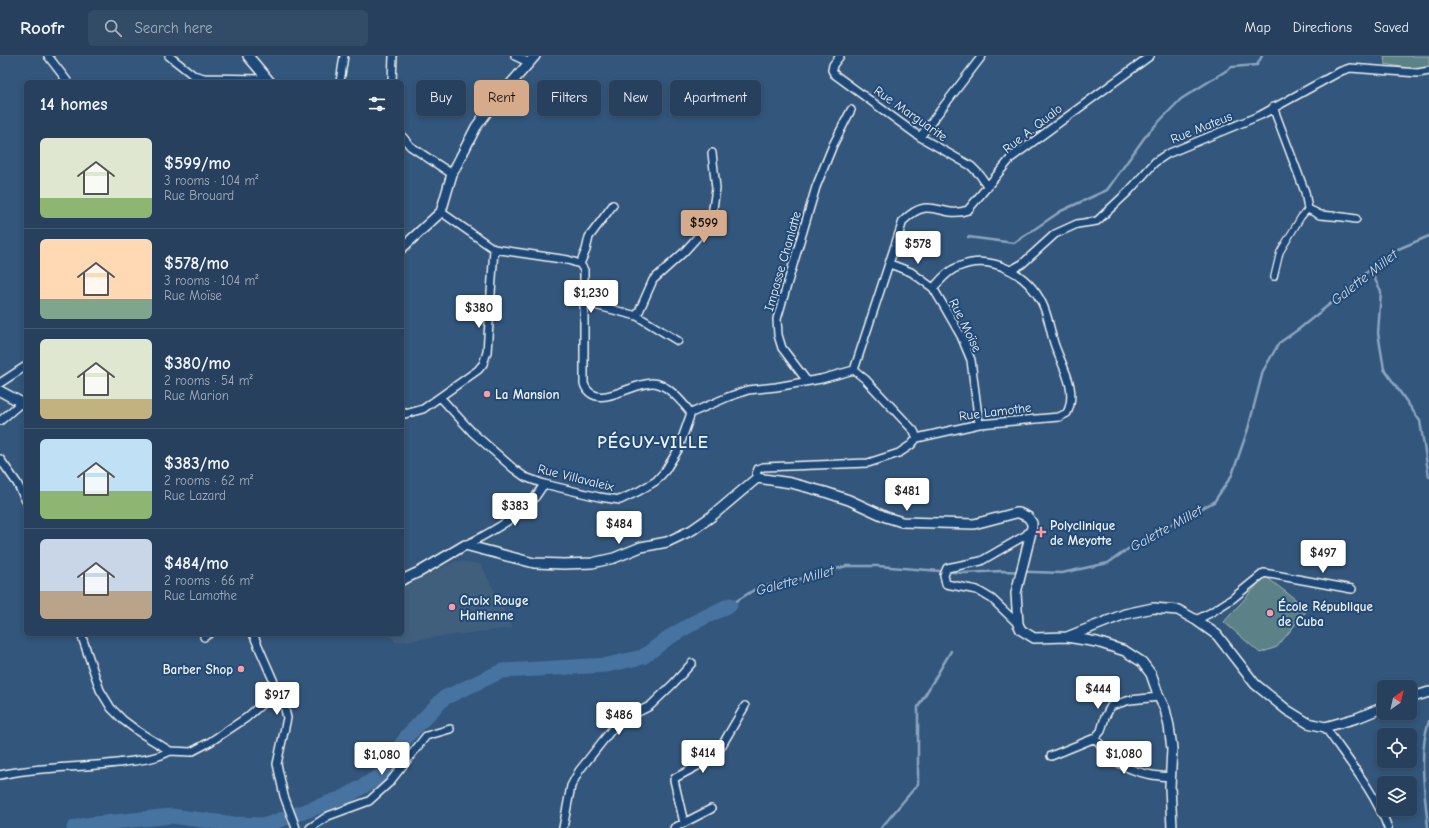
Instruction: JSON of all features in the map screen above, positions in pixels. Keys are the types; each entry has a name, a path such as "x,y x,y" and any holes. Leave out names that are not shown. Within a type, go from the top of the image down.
{"street":[{"path":"48,56 66,80"},
{"path":"168,56 193,75 204,78 269,80"},
{"path":"248,56 269,80"},
{"path":"340,80 344,56"},
{"path":"392,80 393,56"},
{"path":"515,56 532,59"},
{"name":"Rue Marguarite","path":"840,56 833,65 832,70 834,74 920,137 971,166 980,175 988,187"},
{"path":"920,137 982,56"},
{"name":"Rue A. Qualo","path":"854,370 903,221 912,213 927,207 955,213 968,210 1011,158 1150,56"},
{"path":"404,246 441,212 452,174 476,127 493,104 532,59"},
{"name":"Rue Mateus","path":"1012,270 1022,264 1055,234 1077,224 1097,221 1130,191 1155,162 1167,154 1261,115 1273,107 1280,105 1341,71 1350,68 1418,73 1429,72"},
{"path":"1273,107 1306,192 1308,209 1301,217 1280,252 1274,277"},
{"name":"Impasse Chanlatte","path":"807,381 782,348 778,335 777,320 816,187 833,145 851,110"},
{"path":"404,138 410,146 452,174"},
{"path":"637,316 653,280 684,252 711,222 716,188 712,153"},
{"path":"580,264 586,250 589,237 613,205"},
{"path":"1308,209 1320,215 1356,219"},
{"path":"441,212 494,249 568,260 580,264 584,270 584,384 586,391 591,395 600,397 608,396 637,385 654,382 663,386 672,393 691,413 748,390 776,387 821,379 854,370 865,379 914,431 917,438"},
{"path":"404,413 423,409 478,370 483,364 488,352 494,249"},
{"path":"933,288 946,274 966,264 988,263 1000,265 1012,270"},
{"name":"Rue Moïse","path":"890,264 911,272 933,288 960,336 970,360 979,424"},
{"name":"Rue Lamothe","path":"465,545 534,563 592,563 614,558 641,547 667,542 692,530 712,516 757,478 756,474 758,469 763,467 868,463 899,453 917,438 979,424 1059,417 1067,413 1070,407 1071,387 1051,334 1047,313 1031,286 1012,270"},
{"path":"583,302 637,316 678,341"},
{"path":"0,383 24,367"},
{"path":"0,391 24,404 0,421"},
{"name":"Rue Villavaleix","path":"440,397 472,432 525,477 544,484 620,500 656,482 666,471 678,450 691,413"},
{"path":"0,459 17,483 24,497"},
{"path":"757,478 791,483 825,492 849,500 886,517 902,522 974,524 1019,513 1028,516 1032,523 1032,528 1016,593 1018,624"},
{"path":"404,579 421,571 523,510 532,501 544,484"},
{"path":"1032,528 1026,535 981,561 947,568 944,575 946,584 977,590 992,599 1018,624 1021,630 1034,638 1067,637 1097,642 1125,651 1142,662 1151,674 1165,709 1169,726 1172,749 1172,828"},
{"path":"1196,620 1232,599 1264,574 1352,589"},
{"path":"1067,637 1125,614 1153,608 1178,610 1196,620 1217,635 1255,684 1287,710 1308,723 1325,727 1357,718 1377,710"},
{"path":"82,636 100,690 111,708 123,720 139,732 170,751 191,752 204,745 246,718 278,690"},
{"path":"254,636 278,690 287,718 277,764 284,796 296,828"},
{"path":"564,828 571,786 584,765 613,728 630,716 650,706 692,663"},
{"path":"1417,696 1429,692"},
{"path":"1052,756 1095,738 1101,731 1111,706 1130,700 1159,697"},
{"path":"684,823 674,780 705,762 718,752 745,706"},
{"path":"1325,727 1351,763 1383,813 1388,828"},
{"path":"310,828 328,816 369,801 389,783 426,736 450,729"},
{"path":"1095,738 1114,759 1119,762 1152,776 1171,777"},
{"path":"0,774 17,771 103,765 150,758 163,755 170,751"},
{"path":"674,828 712,809"}],"shaded area":[{"name":"Croix Rouge Haitienne","path":"457,561 481,564 513,628 396,642 389,636 404,636 404,585"}],"green space":[{"path":"1384,56 1429,56 1429,69 1417,70 1385,64"},
{"path":"1265,576 1308,609 1277,647 1260,653 1224,622"}],"waterway":[{"path":"968,237 1014,243 1061,211 1107,190 1147,134 1181,99 1232,67 1257,65 1262,56"},
{"name":"Galette Millet","path":"730,605 757,588 810,577 846,566 878,566 965,573 1001,571 1062,573 1108,563 1141,540 1214,502 1232,475 1248,429 1263,371 1279,343 1299,329 1362,276 1396,250 1429,236"},
{"path":"1370,270 1381,291 1378,333 1384,369 1420,421 1429,477"},
{"name":"Galette Millet","path":"74,828 85,825 171,816 233,824 266,825 345,797 380,776 408,735 444,698 502,671 607,665 643,657 668,638 695,622 730,605"},
{"path":"881,828 918,784 918,707 951,651"},
{"path":"1428,828 1423,760 1429,721"}],"place":[{"name":"La Mansion","path":"487,394"},
{"name":"Polyclinique de Meyotte","path":"1041,532"},
{"name":"Croix Rouge Haitienne","path":"452,607"},
{"name":"École République de Cuba","path":"1270,613"},
{"name":"Barber Shop","path":"241,669"}],"district":[{"name":"PÉGUY-VILLE","path":"653,442"}]}
